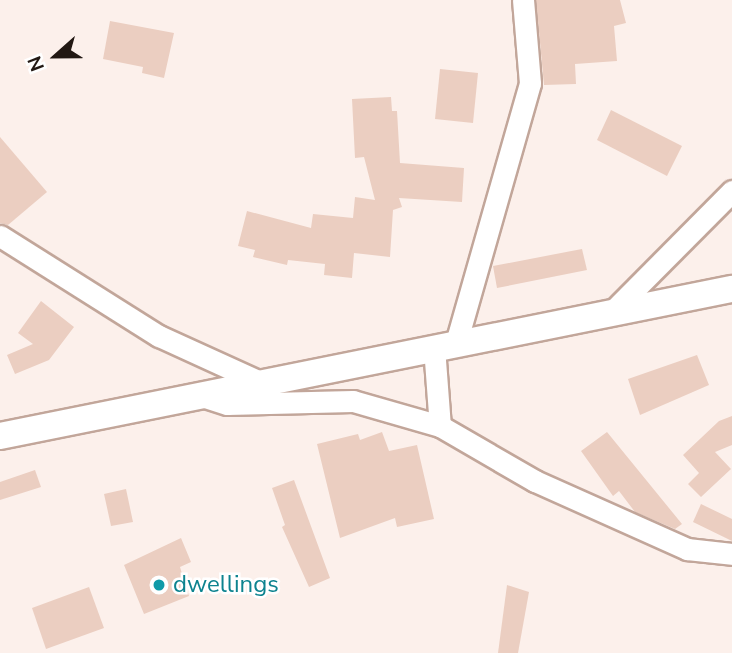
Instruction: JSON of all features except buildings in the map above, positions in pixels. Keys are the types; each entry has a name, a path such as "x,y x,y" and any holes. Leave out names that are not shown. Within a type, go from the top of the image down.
{"main road":[{"path":"0,436 197,394 732,289"}],"street":[{"path":"440,426 445,345 530,83 523,0"},
{"path":"611,313 732,191"},
{"path":"0,236 159,336 262,383"},
{"path":"197,394 226,404 353,401 440,426 535,481 687,550 732,554"}],"place":[{"name":"dwellings","path":"159,585"}]}
